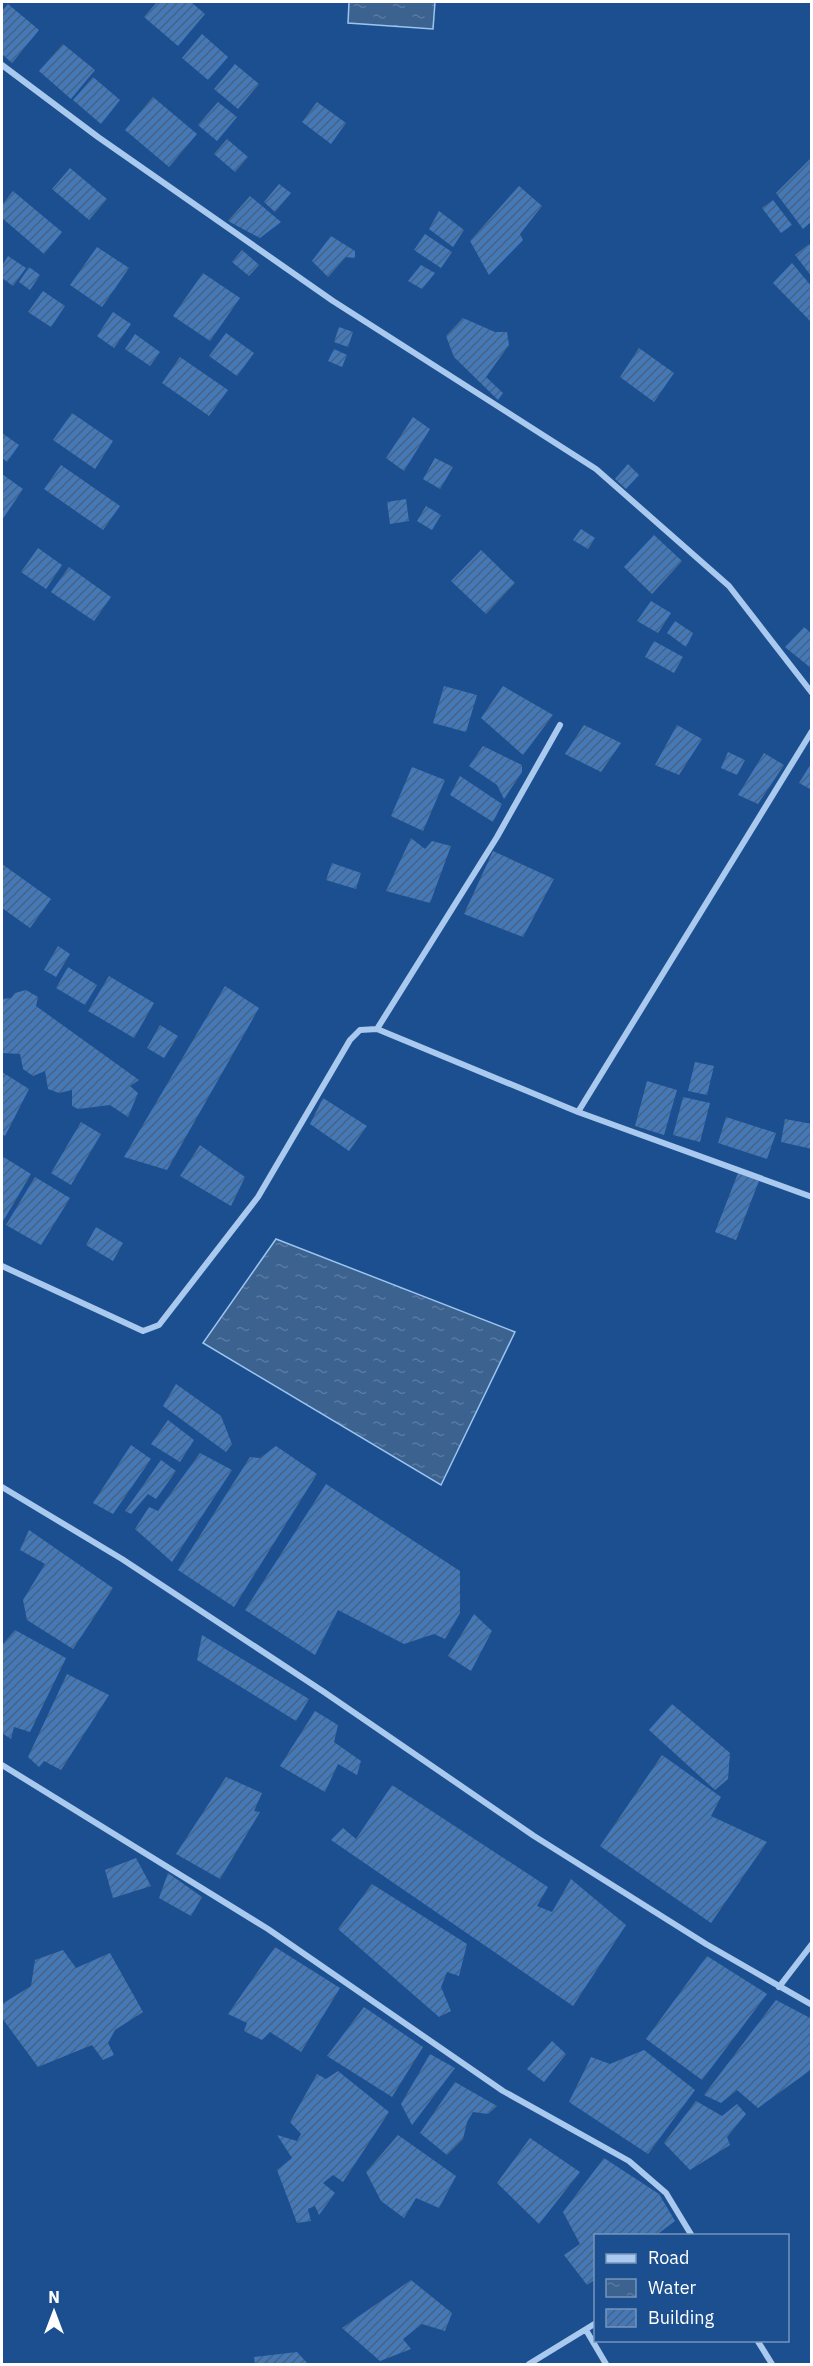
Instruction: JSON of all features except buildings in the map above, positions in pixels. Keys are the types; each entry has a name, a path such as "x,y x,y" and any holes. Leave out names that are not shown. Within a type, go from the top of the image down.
{"street":[{"path":"2,65 98,137 333,301 596,469 729,586 812,693"},
{"path":"377,1029 497,837 560,725"},
{"path":"578,1112 812,731"},
{"path":"2,1266 143,1331 159,1325 258,1197 350,1040 360,1030 377,1029 578,1112 812,1197"},
{"path":"2,1487 122,1559 324,1692 534,1836 706,1944 812,2006"},
{"path":"2,1765 268,1929 502,2091 629,2161 666,2193 691,2234"},
{"path":"780,1987 812,1944"},
{"path":"529,2364 594,2324"},
{"path":"586,2330 606,2364"},
{"path":"758,2342 772,2364"}],"water":[{"path":"349,2 435,2 433,29 348,23"},
{"path":"276,1239 515,1332 441,1485 203,1343"}]}
